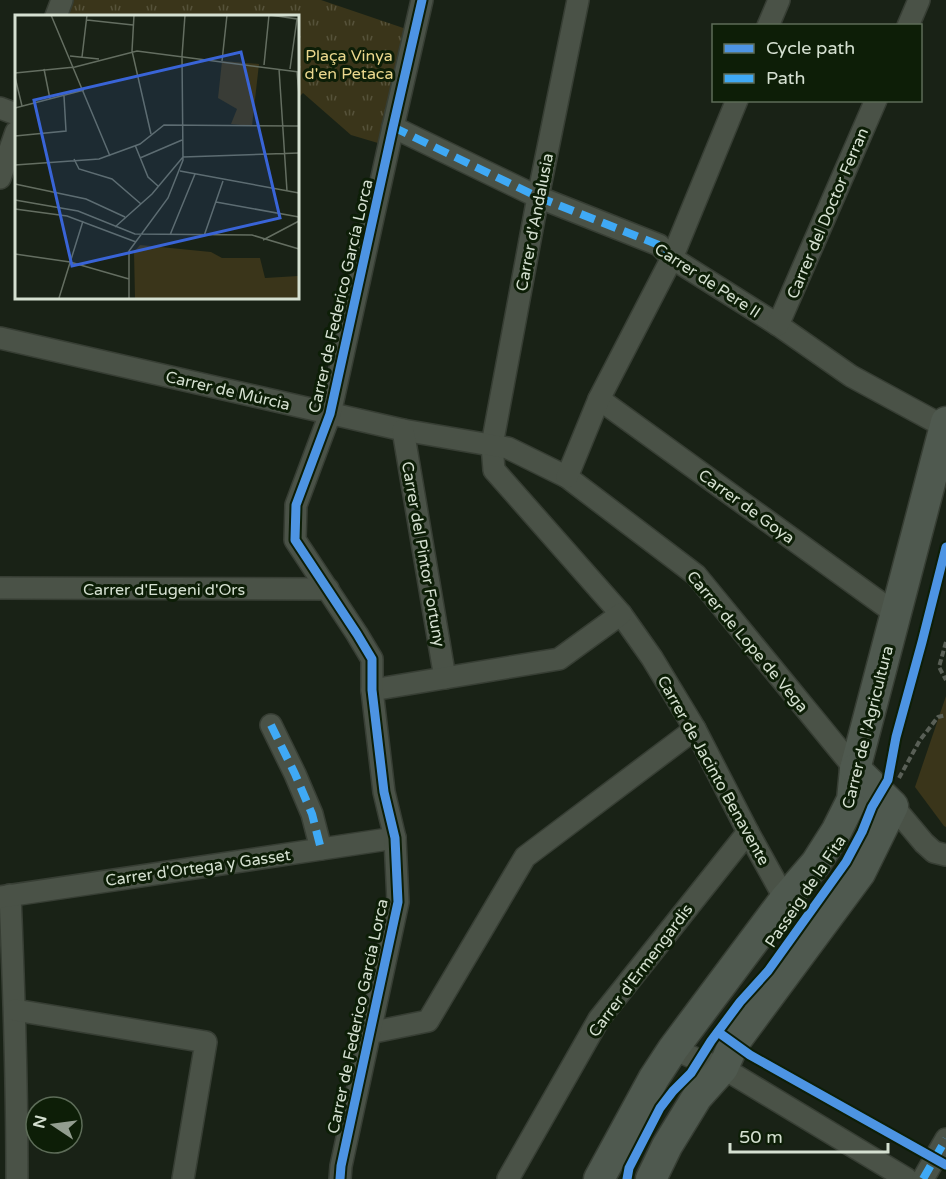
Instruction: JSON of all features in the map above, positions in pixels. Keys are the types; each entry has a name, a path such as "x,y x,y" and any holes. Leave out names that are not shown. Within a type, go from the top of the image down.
{"street":[{"path":"56,15 62,0"},
{"name":"Carrer de Federico García Lorca","path":"340,1179 398,902 396,838 384,792 372,690 372,659 296,540 296,505 330,414 422,0"},
{"name":"Carrer d'Andalusia","path":"492,445 538,197 578,0"},
{"path":"769,24 779,0"},
{"path":"909,24 919,0"},
{"path":"567,477 599,399 672,258 736,102"},
{"name":"Carrer del Doctor Ferran","path":"778,325 875,102"},
{"path":"0,108 15,114"},
{"name":"Carrer de Pere II","path":"393,128 538,197 659,245 672,258 778,325 851,376 946,424"},
{"path":"0,178 15,135"},
{"name":"Carrer de Múrcia","path":"0,338 403,430 492,445"},
{"name":"Carrer de Goya","path":"599,399 896,614"},
{"name":"Carrer de l'Agricultura","path":"599,1179 673,1048 816,863 837,830 852,800 855,769 946,424"},
{"name":"Carrer del Pintor Fortuny","path":"403,430 445,678"},
{"name":"Carrer de Lope de Vega","path":"492,445 508,448 567,477 696,575 855,769 889,802"},
{"name":"Carrer de Jacinto Benavente","path":"492,445 494,470 621,614 652,658 695,729 748,832 786,899"},
{"name":"Carrer d'Eugeni d'Ors","path":"0,588 328,589"},
{"path":"372,690 559,659 621,614"},
{"path":"271,725 312,814 321,849"},
{"path":"369,1033 428,1021 525,857 695,729"},
{"path":"889,802 924,843 934,852 946,855"},
{"name":"Passeig de la Fita","path":"651,1179 667,1146 697,1096 723,1068 734,1043 860,873 889,802"},
{"name":"Carrer d'Ermengardis","path":"508,1179 599,1019 748,832"},
{"name":"Carrer d'Ortega y Gasset","path":"5,896 396,838"},
{"path":"5,896 15,1010 8,1091 16,1179"},
{"path":"15,1010 206,1042 183,1179"},
{"path":"673,1048 723,1068 907,1179"},
{"path":"923,1179 946,1139"}],"path":[{"path":"946,642 939,667 946,680"},
{"path":"889,802 920,740 938,717 946,715"}],"green space":[{"name":"Plaça Vinya d'en Petaca","path":"62,0 321,0 415,32 378,143 351,135 303,93 298,98 298,15 56,15"},
{"path":"946,696 946,827 915,787"}],"marked path":[{"path":"393,127 538,197 659,245 672,258"},
{"path":"271,725 312,814 321,849"},
{"path":"923,1179 946,1139"}],"cycle path":[{"path":"340,1179 398,902 395,838 384,792 372,690 372,659 295,540 296,505 330,414 422,0"},
{"path":"627,1179 629,1168 660,1108 691,1073 740,1002 768,971 846,862 862,832 872,807 888,780 896,737 946,547"},
{"path":"718,1032 750,1055 946,1165"}]}
